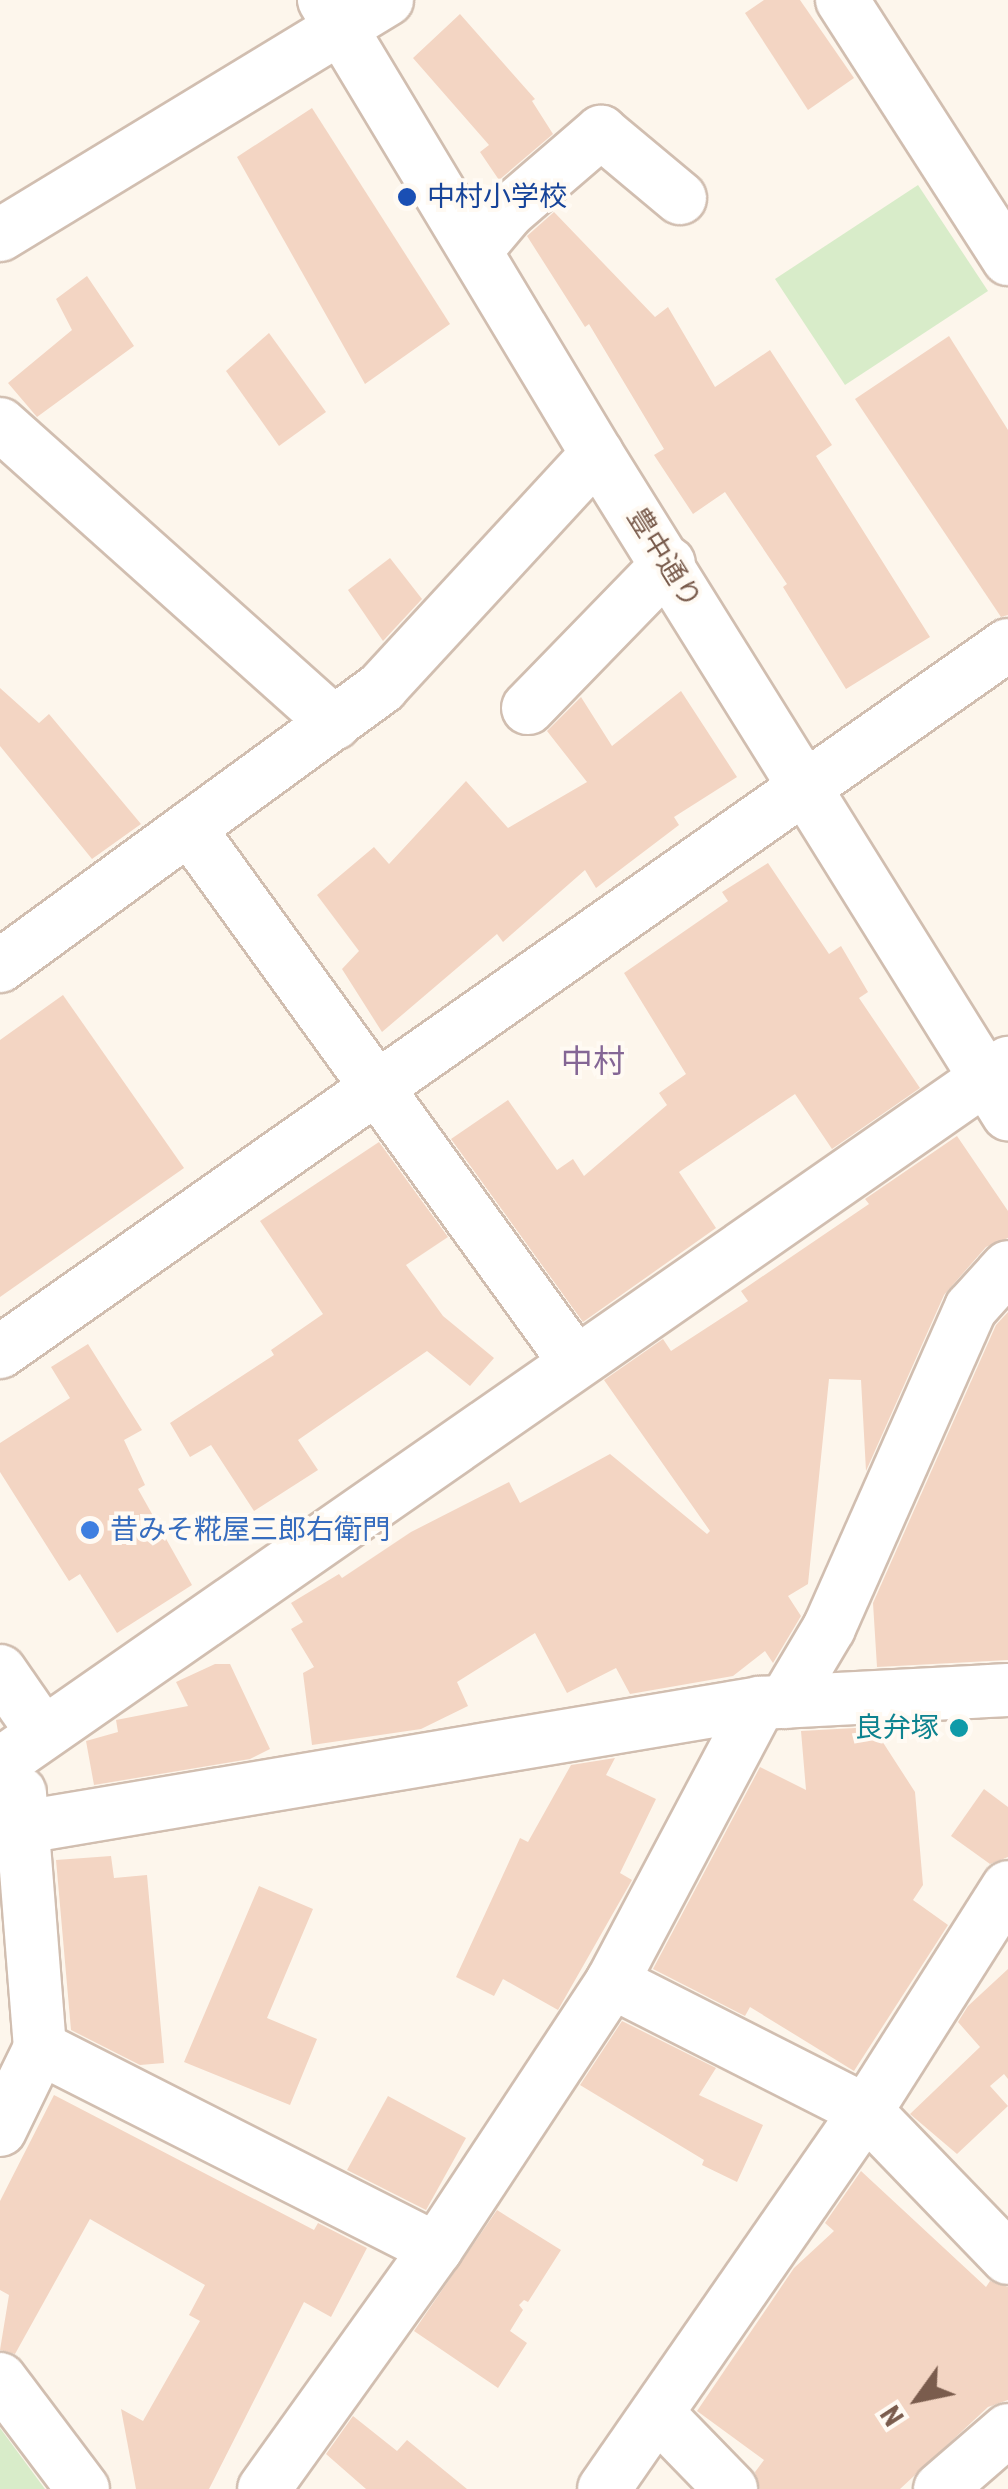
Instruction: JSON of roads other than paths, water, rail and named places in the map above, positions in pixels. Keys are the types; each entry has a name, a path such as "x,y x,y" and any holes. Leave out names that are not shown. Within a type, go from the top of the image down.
{"street":[{"path":"0,235 333,16 387,0"},
{"path":"842,0 1008,259"},
{"name":"豊中通り","path":"333,16 804,789 1000,1085"},
{"path":"477,249 508,212 601,132 680,198"},
{"path":"0,424 335,724"},
{"path":"1,964 382,687 597,454"},
{"path":"528,708 669,563"},
{"path":"0,1352 376,1092 1008,645"},
{"path":"189,828 376,1092 576,1363"},
{"path":"0,2130 40,2048 23,1798 0,1764 576,1363 1000,1085"},
{"path":"264,2489 436,2249 612,1982 773,1703 829,1628 971,1308 1008,1267"},
{"path":"0,1671 43,1733"},
{"path":"24,1827 773,1703 1008,1690"},
{"path":"604,2489 866,2111 1008,1887"},
{"path":"612,1982 866,2111 1008,2258"},
{"path":"40,2048 436,2249"},
{"path":"0,2379 83,2489"},
{"path":"658,2414 730,2489"},
{"path":"940,2489 1008,2430"}],"place":[{"name":"中村小学校","path":"407,197"},
{"name":"昔みそ糀屋三郎右衛門","path":"90,1530"},
{"name":"良弁塚","path":"959,1728"}],"district":[{"name":"中村","path":"593,1061"}]}
